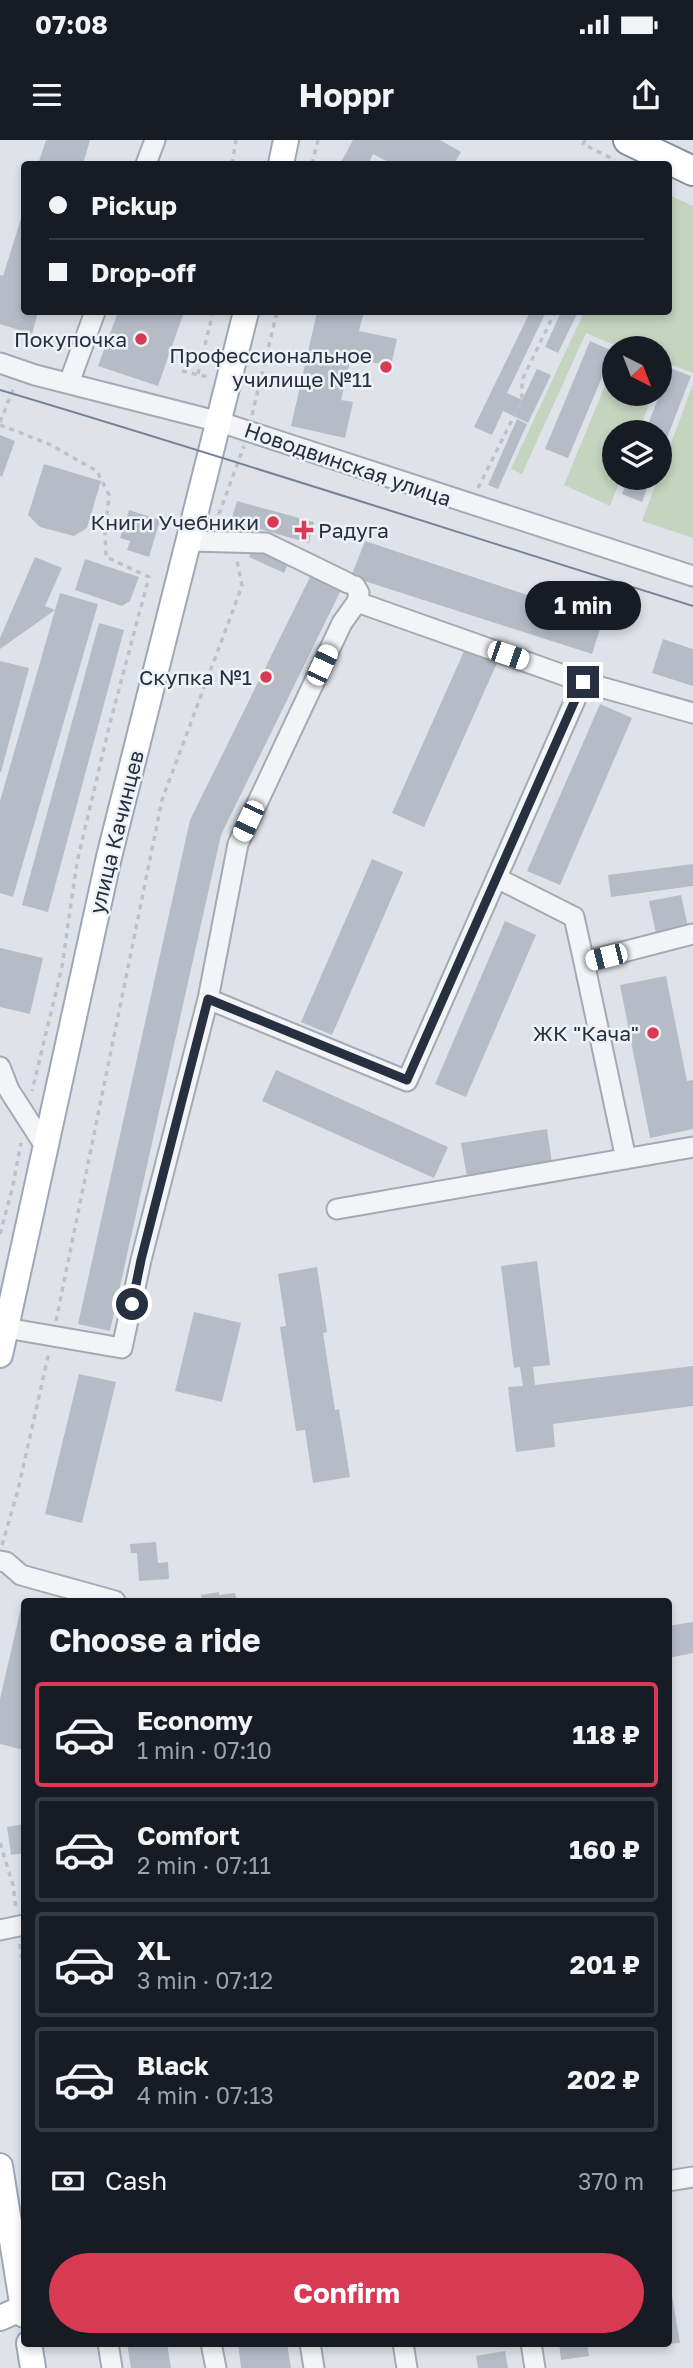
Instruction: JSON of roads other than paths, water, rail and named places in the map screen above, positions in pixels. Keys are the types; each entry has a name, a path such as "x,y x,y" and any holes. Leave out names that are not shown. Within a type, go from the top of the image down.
{"highway":[{"path":"632,147 668,161"},
{"path":"672,163 693,171"}],"main road":[{"path":"282,161 286,140"},
{"name":"улица Качинцев","path":"0,1355 109,857 245,315"},
{"path":"0,2166 21,2293"},
{"path":"0,2318 21,2312"},
{"path":"30,2347 33,2368"}],"street":[{"path":"147,161 155,140"},
{"path":"69,383 93,315"},
{"name":"Новодвинская улица","path":"0,363 220,422 693,576"},
{"path":"190,541 266,543 354,590 583,682 693,713"},
{"path":"6,1328 122,1348 141,1260 208,999 238,844 342,623 354,590"},
{"path":"208,999 407,1080 583,682"},
{"path":"497,878 573,917 626,1159"},
{"path":"584,962 693,934"},
{"path":"0,1067 9,1090 45,1146"},
{"path":"338,1209 693,1147"},
{"path":"0,1561 6,1562 21,1575 104,1598"},
{"path":"0,1930 21,1926"},
{"path":"672,2180 693,2177"},
{"path":"109,2347 112,2368"},
{"path":"212,2347 216,2368"},
{"path":"311,2347 314,2368"},
{"path":"404,2347 407,2368"},
{"path":"532,2347 535,2368"}],"tram line":[{"path":"0,390 693,606"}],"place":[{"name":"Покупочка","path":"141,339"},
{"name":"Профессиональное училище №11","path":"386,367"},
{"name":"Книги Учебники","path":"273,522"},
{"name":"Радуга","path":"304,530"},
{"name":"Скупка №1","path":"266,677"},
{"name":"ЖК \"Кача\"","path":"653,1033"}]}
